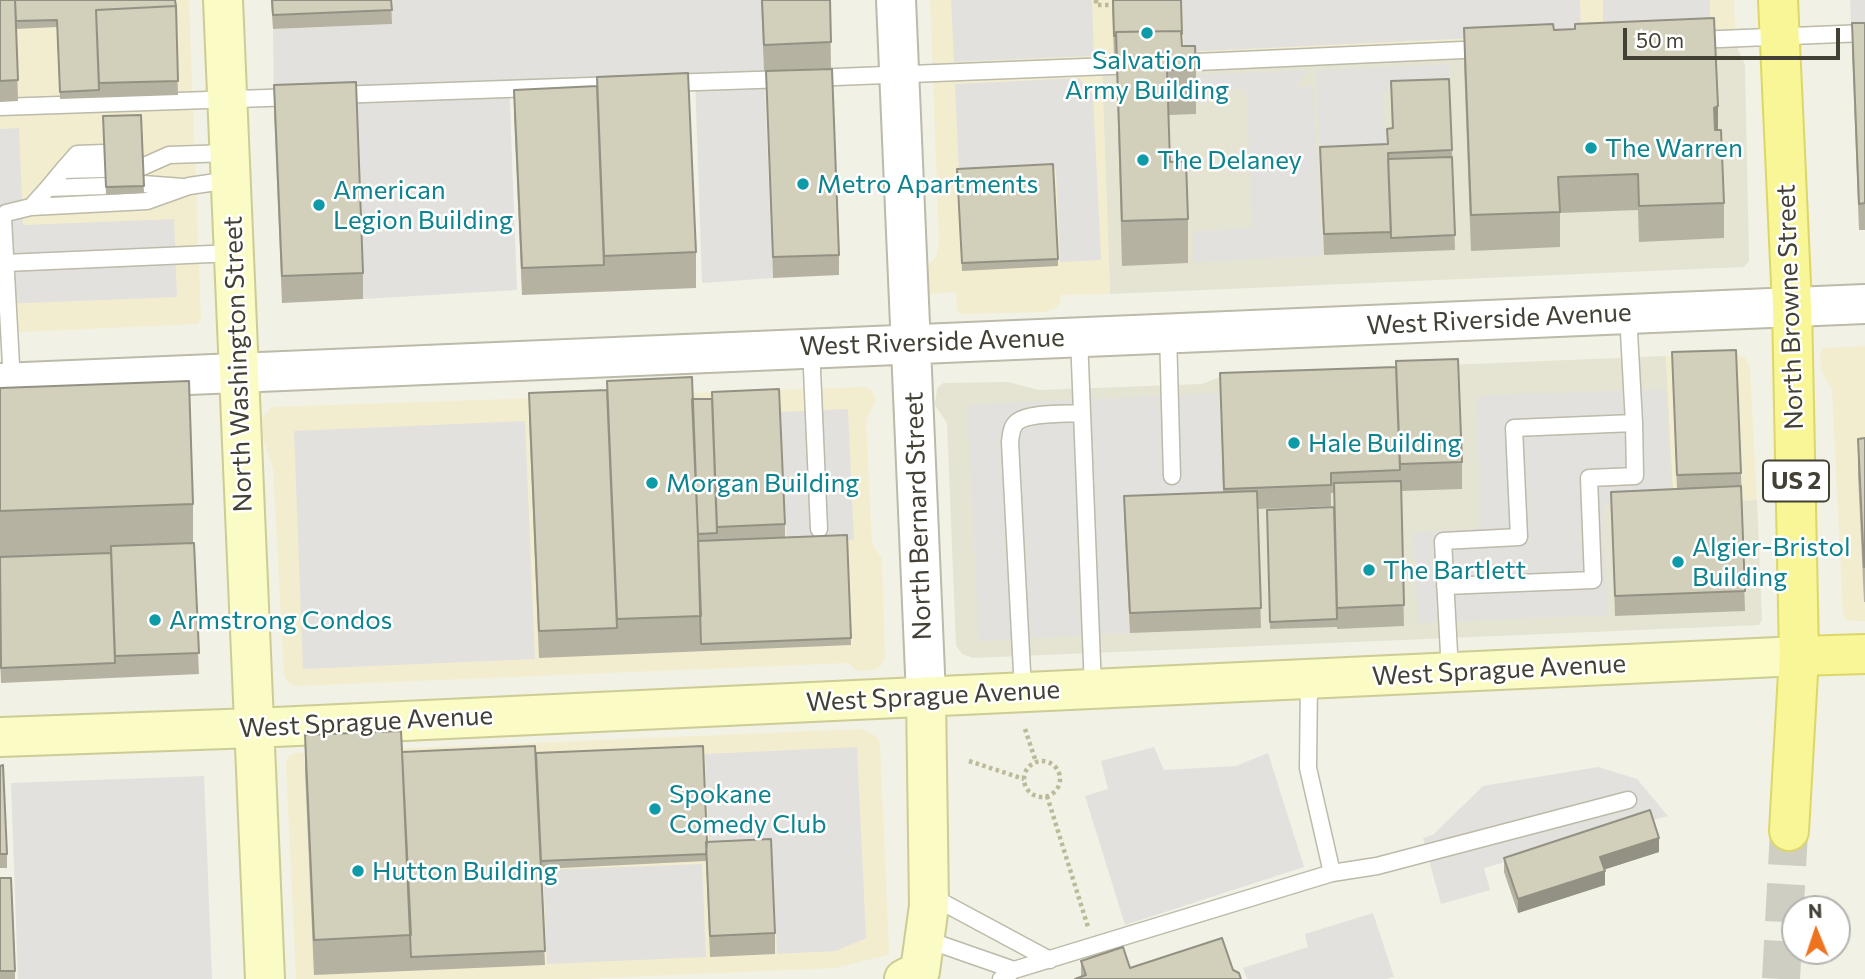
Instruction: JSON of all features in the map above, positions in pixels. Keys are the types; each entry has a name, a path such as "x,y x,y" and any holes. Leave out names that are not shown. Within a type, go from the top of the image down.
{"main road":[{"name":"North Washington Street","path":"223,0 265,979"},
{"name":"North Browne Street","path":"1779,18 1792,306 1799,656"},
{"name":"West Sprague Avenue","path":"0,737 254,728 1865,654"},
{"name":"US 2","path":"1789,831 1799,656"},
{"path":"904,979 920,971 927,913 926,696"}],"street":[{"name":"North Bernard Street","path":"896,0 926,696"},
{"name":"West Riverside Avenue","path":"6,383 1865,304"}],"lane":[{"path":"1686,40 1779,18 1865,33"},
{"path":"657,83 1497,49"},
{"path":"0,107 630,85"},
{"path":"32,207 77,154 104,161"},
{"path":"142,160 169,155 230,166"},
{"path":"6,383 5,213 32,207 147,201 230,166"},
{"path":"143,184 185,187"},
{"path":"48,188 105,186"},
{"path":"5,263 234,253"},
{"path":"1445,586 1593,580 1588,478 1635,477 1628,314"},
{"path":"1168,333 1172,476"},
{"path":"1079,337 1093,688"},
{"path":"811,347 819,529"},
{"path":"1023,691 1010,442 1012,428 1022,418 1031,416 1082,413"},
{"path":"1450,672 1443,541 1519,537 1514,428 1634,423"},
{"path":"1309,678 1308,768 1332,873"},
{"path":"927,913 1008,975 1332,873 1377,866 1628,800"},
{"path":"927,913 1051,960"}],"path":[{"path":"1096,0 1096,5 1112,5"},
{"path":"1025,729 1036,762"},
{"path":"969,761 1024,779"},
{"path":"1036,762 1047,762 1056,768 1060,779 1056,789 1047,796 1030,792 1024,779 1027,770 1036,762"},
{"path":"1047,796 1094,947"}],"shaded area":[{"path":"0,0 189,0 201,318 198,324 0,333"},
{"path":"391,0 761,0 773,278 702,283 695,75 509,80 517,290 363,299 274,111 273,29 391,24"},
{"path":"930,0 1734,0 1736,45 1102,74 1110,294 1061,295 1060,303 1045,312 961,314 957,311 956,292 929,294 922,289 923,270 936,257 939,243"},
{"path":"951,0 1092,0 1094,56 954,62"},
{"path":"1182,0 1580,0 1581,33 1184,52"},
{"path":"1603,0 1710,0 1710,23 1603,26"},
{"path":"1850,0 1865,0 1865,22 1851,23"},
{"path":"1736,45 1745,65 1749,261 1744,267 1110,294 1102,73"},
{"path":"1449,64 1449,87 1383,90 1386,163 1321,166 1316,70"},
{"path":"1307,70 1296,87 1313,87 1322,256 1194,262 1193,231 1253,228 1246,89 1207,91 1194,75"},
{"path":"1079,78 1093,95 1101,260 1060,262 1056,169 959,173 955,84"},
{"path":"19,128 23,225 174,219 177,297 0,304 0,129"},
{"path":"1865,346 1865,621 1856,621 1846,620 1843,614 1832,390 1821,370 1820,354 1823,348"},
{"path":"1735,354 1746,358 1750,369 1757,500 1674,504 1666,356"},
{"path":"1666,356 1674,503 1757,500 1762,620 1759,625 973,658 962,654 956,645 947,423 935,405 937,389 943,383 1008,382 1038,390 1202,384 1228,374"},
{"path":"864,387 871,390 875,396 875,403 866,420 872,543 882,559 885,658 882,665 874,670 857,671 848,663 296,686 288,683 284,675 273,469 263,438 262,418 271,407"},
{"path":"1666,389 1671,501 1603,505 1608,615 1418,623 1413,532 1480,529 1477,396"},
{"path":"1218,393 1223,511 1123,515 1129,633 979,641 967,405"},
{"path":"848,409 854,540 787,543 781,412"},
{"path":"525,421 535,659 303,669 294,431"},
{"path":"862,729 876,736 880,743 888,955 835,968 582,979 296,979 286,764 289,756 294,753"},
{"path":"857,747 866,938 836,951 777,954 773,858 710,860 705,754"},
{"path":"1154,747 1164,770 1236,766 1268,753 1304,867 1125,925 1085,796 1108,789 1101,761"},
{"path":"1598,767 1637,779 1668,816 1484,868 1490,890 1441,904 1423,838 1433,835 1483,786"},
{"path":"204,776 212,979 18,979 11,783"},
{"path":"702,864 706,957 547,964 543,870"},
{"path":"1373,913 1394,977 1247,979 1243,968 1308,947 1305,934"}],"building":[{"path":"0,0 15,0 18,80 0,81"},
{"path":"15,0 175,0 176,6 96,10 99,90 60,92 57,20 16,21"},
{"path":"272,0 391,0 392,10 273,15"},
{"path":"762,0 830,0 831,42 764,45"},
{"path":"1113,0 1181,0 1182,34 1181,31 1116,32 1114,36"},
{"path":"176,6 178,81 99,83 96,10"},
{"name":"The Warren","path":"1714,18 1718,106 1714,108 1715,130 1721,130 1724,203 1639,206 1638,174 1558,177 1560,212 1471,215 1464,28 1553,24 1554,30 1575,29 1575,24"},
{"path":"1852,23 1865,23 1865,203 1859,204"},
{"name":"The Delaney","path":"1181,31 1182,46 1195,46 1196,69 1167,70 1170,162 1186,161 1188,219 1122,221 1116,32"},
{"name":"Metro Apartments","path":"832,69 839,255 773,257 766,71"},
{"path":"688,73 696,252 604,256 597,77"},
{"path":"1449,79 1452,150 1388,153 1391,232 1324,234 1320,147 1388,144 1387,129 1393,128 1391,81"},
{"name":"American Legion Building","path":"356,82 363,273 282,276 274,85"},
{"path":"597,86 604,265 522,268 514,90"},
{"path":"141,115 144,186 106,187 103,116"},
{"path":"1452,157 1455,235 1391,238 1388,159"},
{"path":"1053,164 1058,259 962,263 957,169"},
{"path":"1736,350 1741,473 1677,475 1672,352"},
{"path":"1458,359 1462,462 1400,464 1396,361"},
{"path":"1396,367 1400,470 1331,473 1331,485 1224,489 1220,373"},
{"name":"Morgan Building","path":"692,377 701,616 617,619 607,381"},
{"path":"189,381 193,504 0,511 0,388"},
{"path":"779,389 785,524 717,527 712,392"},
{"path":"607,390 617,628 539,631 529,393"},
{"path":"692,399 712,399 717,533 698,534"},
{"path":"1865,438 1865,567 1864,567 1858,439"},
{"name":"The Bartlett","path":"1401,481 1404,605 1337,608 1334,483"},
{"name":"Algier-Bristol Building","path":"1741,486 1745,591 1615,596 1611,492"},
{"path":"1257,491 1261,608 1130,613 1124,496"},
{"path":"1334,507 1337,619 1270,622 1267,510"},
{"path":"847,535 851,638 701,644 698,541"},
{"name":"Armstrong Condos","path":"194,543 199,653 115,656 111,546"},
{"path":"111,553 115,663 1,668 0,557"},
{"name":"Hutton Building","path":"401,731 411,935 314,940 305,735"},
{"path":"535,746 545,951 411,957 402,752"},
{"path":"703,746 706,854 541,861 536,753"},
{"path":"3,765 7,854 0,854 0,766"},
{"path":"1650,810 1659,838 1600,857 1605,871 1518,899 1504,858"},
{"path":"771,839 775,933 710,936 706,842"},
{"path":"0,878 11,878 15,971 0,971"},
{"path":"1222,938 1233,970 1239,973 1241,979 1075,979 1086,975 1081,961 1123,947 1130,968"}],"tunnel":[{"path":"1781,979 1789,831"}],"place":[{"name":"Salvation Army Building","path":"1147,33"},
{"name":"The Warren","path":"1591,148"},
{"name":"The Delaney","path":"1143,160"},
{"name":"Metro Apartments","path":"803,184"},
{"name":"American Legion Building","path":"319,205"},
{"name":"Hale Building","path":"1294,443"},
{"name":"Morgan Building","path":"652,483"},
{"name":"Algier-Bristol Building","path":"1678,562"},
{"name":"The Bartlett","path":"1369,570"},
{"name":"Armstrong Condos","path":"155,620"},
{"name":"Spokane Comedy Club","path":"655,809"},
{"name":"Hutton Building","path":"358,871"}]}
